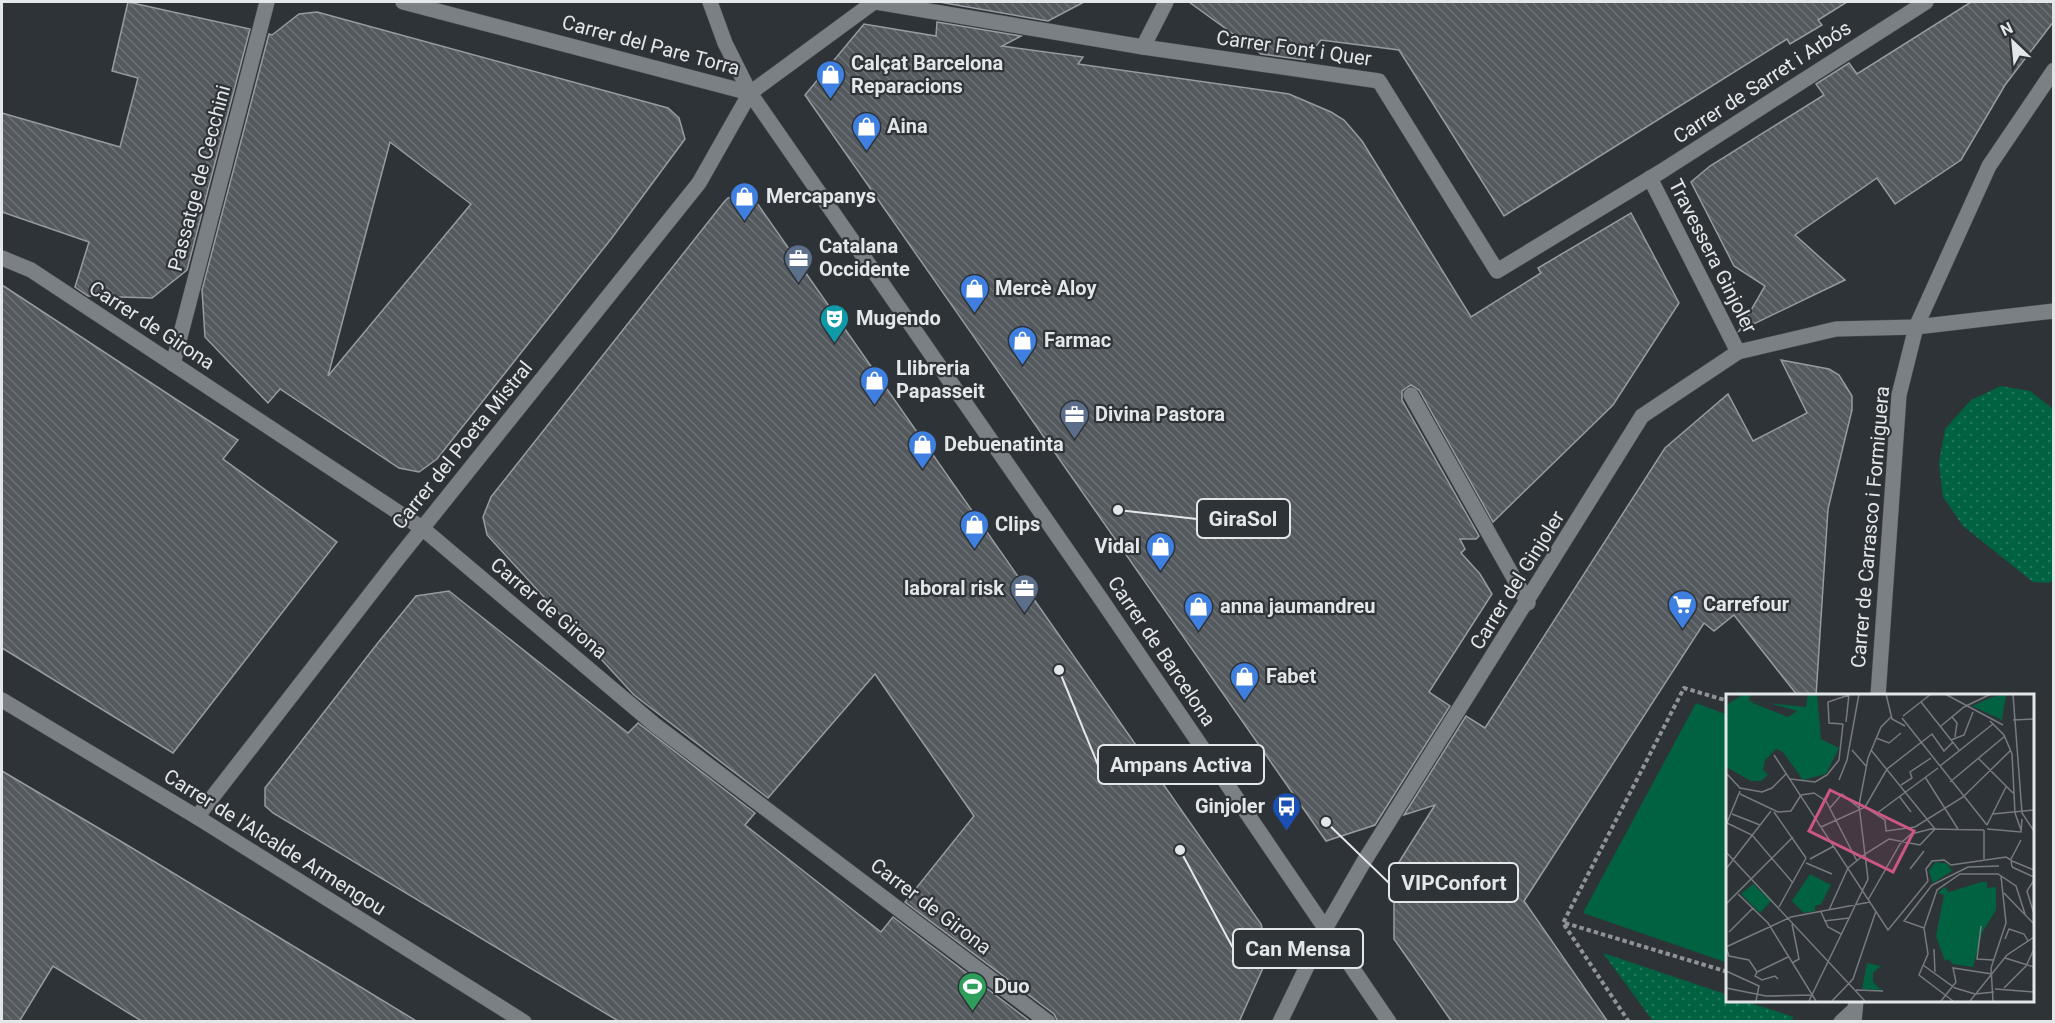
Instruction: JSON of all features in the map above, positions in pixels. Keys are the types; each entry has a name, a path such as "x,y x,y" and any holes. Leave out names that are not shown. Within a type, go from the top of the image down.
{"street":[{"name":"Passatge de Cecchini","path":"173,364 267,2"},
{"name":"Carrer del Pare Torra","path":"403,2 750,93"},
{"name":"Carrer de Barcelona","path":"710,2 725,43 750,93 1088,579 1389,1022"},
{"name":"Carrer Font i Quer","path":"750,93 875,2 1143,47 1379,81 1497,271 1650,178"},
{"path":"1143,47 1166,2"},
{"name":"Carrer de Sarret i Arbós","path":"1650,178 1926,2"},
{"name":"Carrer de Carrasco i Formiguera","path":"1878,694 1899,395 1916,327 1989,166 2054,70"},
{"name":"Carrer del Poeta Mistral","path":"197,817 422,528 699,183 750,93"},
{"name":"Travessera Ginjoler","path":"1650,178 1738,352"},
{"name":"Carrer de Girona","path":"2,258 31,270 422,528 655,724 1048,1022"},
{"path":"1916,327 2054,311"},
{"name":"Carrer del Ginjoler","path":"1280,1022 1325,929 1363,863 1528,603 1642,416 1738,352 1836,329 1916,327"},
{"path":"1411,395 1528,603"},
{"name":"Carrer de l'Alcalde Armengou","path":"2,700 197,817 524,1022"},
{"path":"1841,1022 1855,1010"}],"path":[{"path":"1563,923 1684,688 1726,700"},
{"path":"1563,923 1726,971"},
{"path":"1563,923 1629,1022"}],"green space":[{"path":"2001,386 2030,391 2053,409 2054,580 2049,583 2033,582 1963,526 1943,497 1939,463 1945,429 1971,400"},
{"path":"1696,703 1726,714 1726,962 1583,913"},
{"path":"1603,953 1726,994 1726,1002 1747,1002 1794,1017 1790,1022 1653,1021"}],"building":[{"path":"128,2 250,29 187,270 152,298 88,296 75,287 89,242 2,212 2,113 120,147 138,78 112,71"},
{"path":"939,2 1084,2 1048,21"},
{"path":"1189,2 1847,2 1818,20 1822,25 1790,44 1787,39 1504,216 1399,50 1321,40 1305,60 1261,54"},
{"path":"1971,2 2054,2 2054,21 2005,85 1961,160 1895,204 1877,178 1795,235 1845,280 1739,331 1765,286 1734,266 1691,182 1710,166 1824,95 1816,84 1849,63 1857,74"},
{"path":"317,12 668,108 679,118 685,139 611,239 437,459 419,472 399,468 280,389 268,403 205,337 202,290 269,34 272,35 299,14","holes":["390,142 471,204 328,376"]},
{"path":"937,22 1021,36 1002,46 1083,57 1078,64 1289,94 1331,112 1344,120 1362,141 1471,317 1541,273 1538,268 1631,213 1679,303 1613,405 1493,522 1419,390 1411,385 1402,391 1402,400 1479,536 1476,539 1460,539 1465,549 1461,553 1480,574 1492,594 1429,692 1450,706 1375,825 1326,841 805,95 864,24 936,36"},
{"path":"741,194 754,199 759,206 1261,924 1266,942 1266,961 1239,1022 1058,1022 1054,1014 905,902 974,816 875,674 768,798 634,695 487,535 483,517 491,497 724,202 728,198"},
{"path":"2,285 238,440 223,459 337,542 173,753 2,648"},
{"path":"1781,360 1829,369 1839,375 1852,396 1852,410 1828,509 1816,694 1796,694 1734,615 1714,631 1704,623 1524,901 1608,1022 1452,1022 1394,939 1394,870 1435,805 1404,815 1466,716 1485,728 1665,448 1728,394 1753,441 1807,413"},
{"path":"449,591 628,733 638,723 755,813 745,825 881,932 893,917 1031,1022 620,1022 273,813 265,806 265,788 377,644 416,596"},
{"path":"2,771 418,1022 143,1022 53,966 19,1022 2,1022"}],"place":[{"name":"Calçat Barcelona Reparacions","path":"830,100"},
{"name":"Aina","path":"866,152"},
{"name":"Mercapanys","path":"745,222"},
{"name":"Catalana Occidente","path":"798,284"},
{"name":"Mercè Aloy","path":"974,314"},
{"name":"Mugendo","path":"835,344"},
{"name":"Farmac","path":"1023,366"},
{"name":"Llibreria Papasseit","path":"875,406"},
{"name":"Divina Pastora","path":"1074,440"},
{"name":"Debuenatinta","path":"923,470"},
{"name":"GiraSol","path":"1118,510"},
{"name":"Clips","path":"974,550"},
{"name":"Vidal","path":"1161,572"},
{"name":"laboral risk","path":"1025,614"},
{"name":"Carrefour","path":"1682,630"},
{"name":"anna jaumandreu","path":"1199,632"},
{"name":"Ampans Activa","path":"1059,670"},
{"name":"Fabet","path":"1245,702"},
{"name":"VIPConfort","path":"1326,822"},
{"name":"Ginjoler","path":"1286,832"},
{"name":"Can Mensa","path":"1180,850"},
{"name":"Duo","path":"973,1012"}]}
